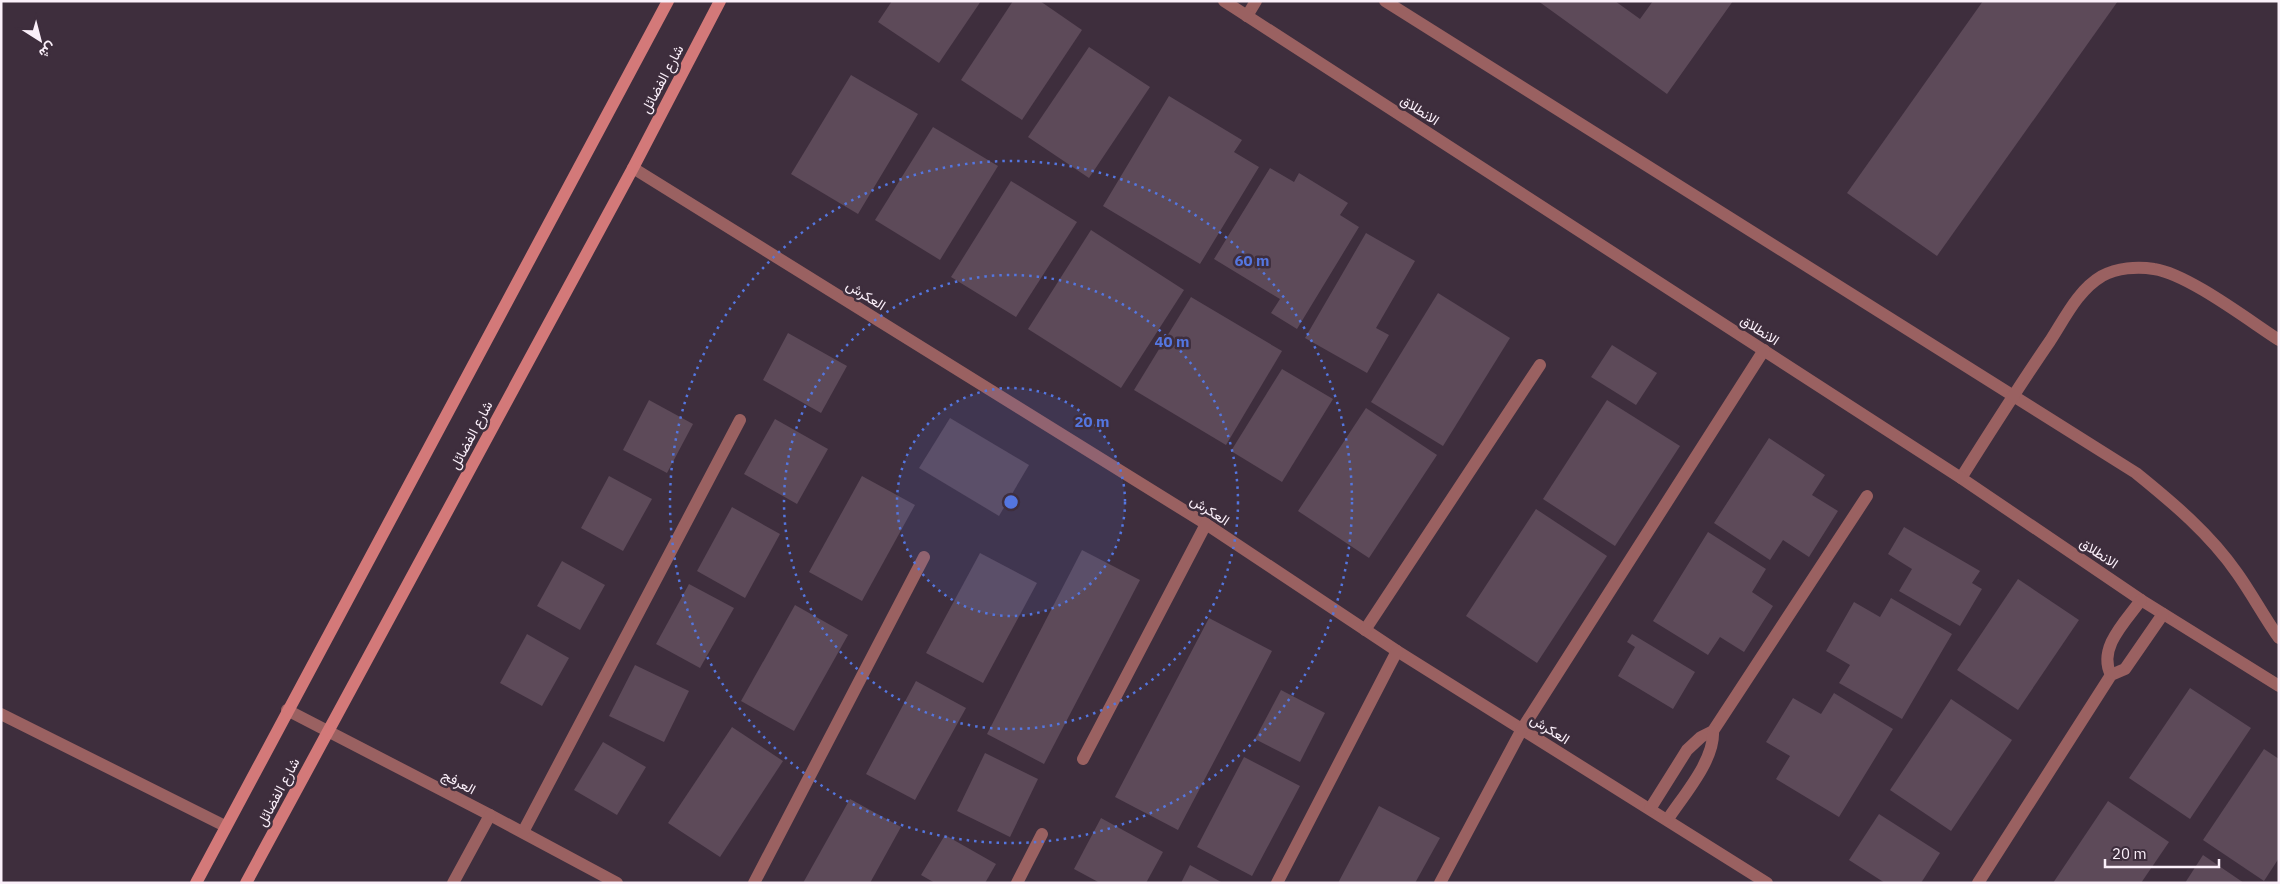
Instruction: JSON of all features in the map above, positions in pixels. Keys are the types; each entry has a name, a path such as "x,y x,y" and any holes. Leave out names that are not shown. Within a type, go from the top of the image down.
{"street":[{"path":"196,883 668,1"},
{"name":"شارع الفضائل","path":"246,883 633,168 720,1"},
{"name":"الانطلاق","path":"1224,1 1961,478 2141,600 2279,686"},
{"path":"1248,16 1256,1"},
{"path":"1385,1 2012,397 2136,473 2191,520 2226,559 2279,638"},
{"name":"العكرش","path":"633,168 1206,524 1397,651 1767,883"},
{"path":"1961,478 2012,397 2083,291 2102,276 2117,270 2138,268 2155,269 2182,278 2279,340"},
{"path":"1440,883 1522,729 1764,350"},
{"path":"1365,630 1540,365"},
{"path":"523,832 740,420"},
{"path":"1650,809 1687,750 1701,737 1713,731 1867,496"},
{"path":"1083,759 1206,524"},
{"path":"754,883 924,557"},
{"path":"2111,675 2108,668 2108,651 2141,600"},
{"path":"1978,883 2111,675 2125,669 2163,614"},
{"path":"1277,883 1397,651"},
{"name":"العرفج","path":"287,710 523,832 617,883"},
{"path":"1,714 225,826"},
{"path":"1668,820 1708,758 1714,741 1713,731"},
{"path":"454,883 490,815"},
{"path":"1017,883 1042,834"}],"building":[{"path":"892,1 981,1 939,63 878,22"},
{"path":"1013,1 1040,1 1082,30 1022,120 961,80"},
{"path":"1538,1 1615,1 1640,19 1653,1 1733,1 1667,94"},
{"path":"1983,1 2118,1 1937,256 1847,193"},
{"path":"1089,47 1150,87 1089,178 1028,137"},
{"path":"851,75 918,114 858,214 791,174"},
{"path":"1169,96 1242,140 1234,152 1259,167 1200,264 1103,206"},
{"path":"933,127 998,166 940,260 875,220"},
{"path":"1270,168 1294,182 1299,173 1348,203 1340,215 1359,227 1297,329 1271,313 1280,299 1214,259"},
{"path":"1011,181 1077,222 1016,317 951,277"},
{"path":"1091,230 1184,290 1121,388 1028,329"},
{"path":"1366,233 1415,261 1376,328 1389,335 1367,373 1305,338"},
{"path":"1438,293 1510,338 1443,446 1371,402"},
{"path":"1191,297 1282,351 1226,445 1134,390"},
{"path":"788,333 847,366 821,413 763,380"},
{"path":"1612,345 1657,373 1636,405 1591,377"},
{"path":"1282,369 1333,399 1282,482 1231,451"},
{"path":"649,400 693,424 667,473 623,450"},
{"path":"1607,400 1680,446 1615,546 1543,499"},
{"path":"1366,408 1437,455 1369,558 1298,511"},
{"path":"950,418 1029,465 999,516 919,468"},
{"path":"775,419 828,449 797,504 744,474"},
{"path":"1769,438 1825,475 1812,495 1838,511 1809,557 1783,540 1770,560 1714,523"},
{"path":"609,476 652,499 623,551 581,528"},
{"path":"862,476 915,505 862,601 809,572"},
{"path":"732,507 780,534 745,598 697,571"},
{"path":"1536,509 1607,556 1537,663 1466,616"},
{"path":"1904,527 1980,571 1972,583 1982,589 1960,626 1899,591 1912,569 1888,554"},
{"path":"1708,532 1766,569 1752,592 1773,606 1744,652 1720,637 1708,655 1653,621"},
{"path":"1082,550 1140,580 1044,764 987,734"},
{"path":"980,553 1037,583 983,683 926,653"},
{"path":"562,561 605,585 580,630 537,606"},
{"path":"2018,579 2079,620 2018,710 1957,670"},
{"path":"689,584 734,608 700,668 656,644"},
{"path":"1891,598 1952,634 1902,719 1839,683 1850,665 1826,651 1854,602 1880,617"},
{"path":"795,605 848,635 794,731 741,701"},
{"path":"1209,618 1272,651 1178,830 1115,797"},
{"path":"527,634 569,658 542,706 500,683"},
{"path":"1632,634 1695,672 1673,709 1618,676 1635,647 1627,642"},
{"path":"635,665 689,691 664,742 609,716"},
{"path":"916,681 966,708 915,800 866,774"},
{"path":"2190,688 2251,728 2190,819 2129,778"},
{"path":"1281,690 1325,713 1300,762 1255,739"},
{"path":"1834,693 1893,729 1839,817 1776,779 1790,756 1766,742 1793,698 1821,714"},
{"path":"1951,699 2012,740 1951,831 1890,790"},
{"path":"732,727 783,761 720,857 668,823"},
{"path":"603,742 646,767 617,815 574,790"},
{"path":"2264,749 2279,759 2279,858 2264,881 2203,840"},
{"path":"985,753 1038,779 1010,837 957,811"},
{"path":"1244,757 1300,786 1252,876 1197,847"},
{"path":"850,799 901,827 870,883 803,883"},
{"path":"2108,801 2169,842 2141,883 2053,883"},
{"path":"1379,806 1440,838 1415,883 1338,883"},
{"path":"1879,814 1940,853 1921,883 1885,883 1849,860"},
{"path":"1101,818 1163,852 1146,883 1100,883 1074,869"},
{"path":"945,835 996,864 985,883 935,883 921,875"},
{"path":"2203,855 2244,883 2185,883"},
{"path":"1190,865 1223,883 1181,883"}]}
